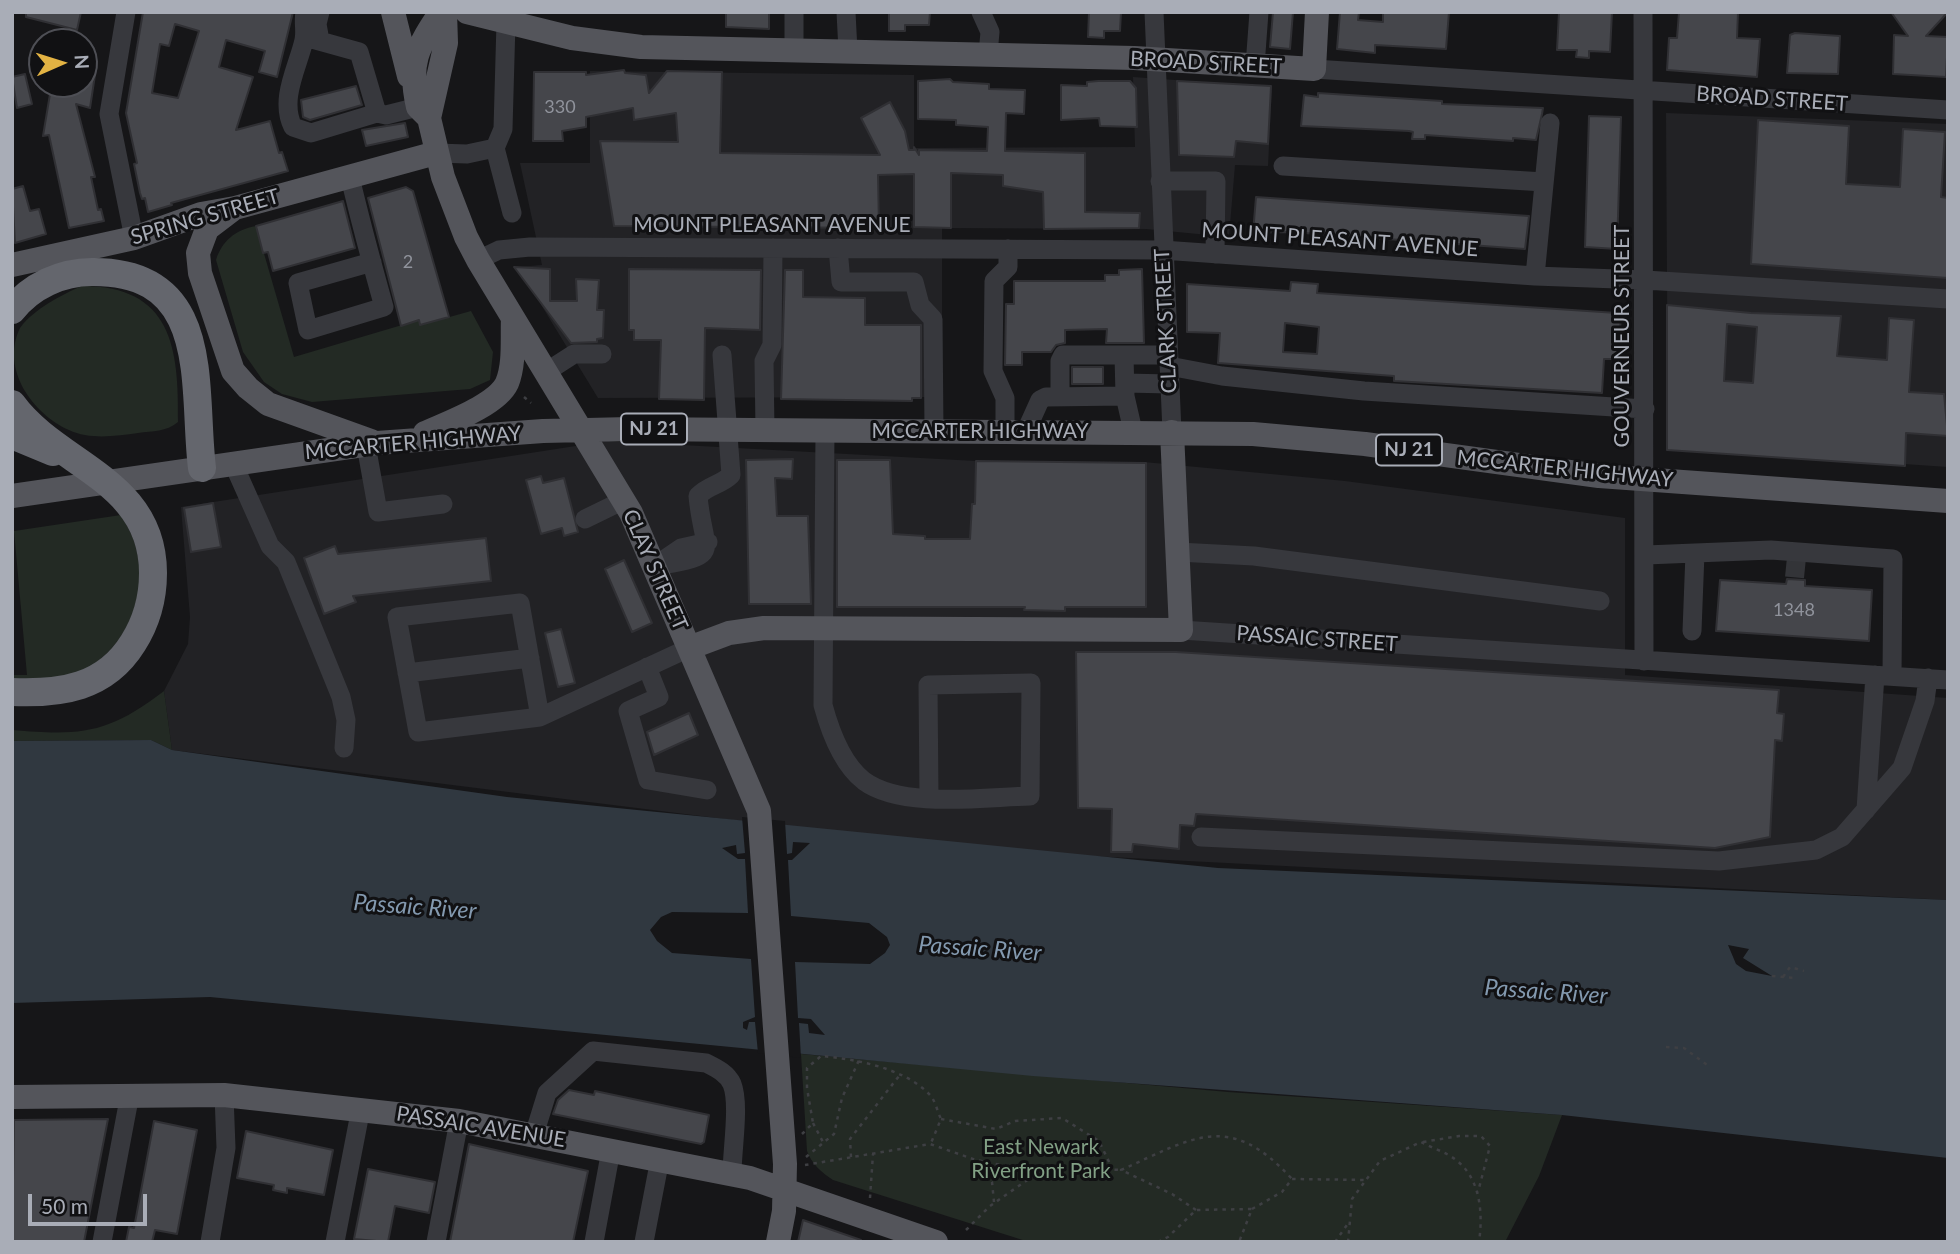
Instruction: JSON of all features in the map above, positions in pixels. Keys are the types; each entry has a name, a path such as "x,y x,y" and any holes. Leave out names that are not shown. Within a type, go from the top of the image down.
{"highway":[{"path":"15,306 43,284 82,272 127,277 160,294 180,317 193,345 202,468"},
{"path":"12,404 34,427 108,482 139,519 152,555 151,598 144,624 122,657 86,685 59,692 12,692"},
{"path":"12,435 26,444 79,461"}],"main road":[{"path":"393,12 420,107"},
{"name":"CLAY STREET","path":"443,12 416,51 420,107 460,223 478,260 624,500 655,566 761,817 785,1164 784,1211 778,1242"},
{"name":"BROAD STREET","path":"467,12 572,38 652,47 1156,59 1314,69"},
{"path":"545,12 572,38"},
{"path":"1314,69 1317,12"},
{"name":"SPRING STREET","path":"12,265 134,238 201,214 236,208 436,153"},
{"path":"236,208 207,229 198,253 200,273 233,370 248,388 268,404 372,444"},
{"path":"412,440 490,401 501,392 509,376 513,317"},
{"name":"MCCARTER HIGHWAY","path":"12,496 412,440 581,429 727,429 1253,434 1365,444 1537,469 1645,480 1948,501"},
{"name":"CLARK STREET","path":"1172,432 1181,630"},
{"name":"PASSAIC STREET","path":"689,648 740,631 824,628 1181,630"},
{"name":"PASSAIC AVENUE","path":"12,1097 224,1095 361,1108 459,1121 732,1174 936,1242"}],"street":[{"path":"126,12 109,114 134,238"},
{"path":"305,12 312,39"},
{"path":"320,12 312,39 288,93 288,114 293,127 311,132 376,108 420,107"},
{"path":"794,12 794,51"},
{"path":"846,12 848,51"},
{"path":"981,12 990,32 988,54"},
{"name":"CLARK STREET","path":"1154,12 1162,250 1172,432"},
{"path":"1255,66 1259,12"},
{"name":"GOUVERNEUR STREET","path":"1643,12 1646,555 1644,661"},
{"path":"506,22 503,129 495,148 512,214"},
{"path":"312,39 359,52 376,108"},
{"name":"BROAD STREET","path":"1314,69 1948,110"},
{"path":"1535,276 1550,123"},
{"path":"436,153 467,154 495,148"},
{"path":"1283,166 1544,182"},
{"path":"350,177 384,307 308,330 298,283 372,262"},
{"path":"1160,181 1216,181 1215,254"},
{"name":"MOUNT PLEASANT AVENUE","path":"478,260 499,250 530,247 1162,250 1535,276 1645,280 1948,299"},
{"path":"765,430 764,361 772,345 774,248"},
{"path":"838,248 841,282 914,282"},
{"path":"915,248 914,282 920,306 933,319 934,430"},
{"path":"1008,249 1007,267 994,281 993,371 1016,431"},
{"path":"546,372 574,354 602,354"},
{"path":"655,566 681,548 709,542 698,496 707,486 726,480 731,475 722,355"},
{"path":"1060,397 1063,355 1124,355 1169,368 1222,376 1364,391 1645,409"},
{"path":"1124,355 1125,390 1133,431"},
{"path":"1016,431 1040,400 1125,390 1169,368"},
{"path":"825,430 823,705 829,727 845,758 863,780 886,793 929,798 1030,796 1031,683 928,685 929,798"},
{"path":"372,444 378,512 443,504"},
{"path":"233,463 270,546 286,562 341,696 346,720 344,748"},
{"path":"585,519 624,500"},
{"path":"1646,555 1771,550 1893,559 1884,676 1866,810"},
{"path":"1771,550 1786,567"},
{"path":"1178,552 1254,556 1600,601"},
{"path":"1692,631 1695,552"},
{"path":"1806,569 1824,553"},
{"path":"540,718 520,603 397,617 418,732 540,718 689,648"},
{"name":"PASSAIC STREET","path":"1181,630 1948,680"},
{"path":"407,673 530,658"},
{"path":"647,667 659,697 628,710 648,780 707,790"},
{"path":"1201,837 1719,861 1816,850 1842,837 1902,768 1925,701 1928,678"},
{"path":"534,1135 547,1093 593,1051 706,1063 723,1072 731,1082 734,1095 732,1174"},
{"path":"102,1242 130,1094"},
{"path":"210,1242 226,1148 224,1095"},
{"path":"335,1242 361,1108"},
{"path":"436,1242 459,1121"},
{"path":"594,1242 611,1150"},
{"path":"644,1242 660,1159"}],"path":[{"path":"517,397 535,394"},
{"path":"527,397 531,403"},
{"path":"1783,977 1790,967 1804,971"},
{"path":"1772,976 1796,978"},
{"path":"1666,1047 1684,1048 1710,1067"},
{"path":"824,1144 813,1123 807,1088 807,1068 821,1056 859,1060 899,1075 930,1094 941,1119 930,1144"},
{"path":"803,1159 834,1134 842,1098 859,1060"},
{"path":"851,1157 850,1139 899,1075"},
{"path":"941,1119 996,1129 1015,1121 1062,1118 1099,1141 1112,1168"},
{"path":"800,1136 813,1123"},
{"path":"1121,1170 1193,1138 1223,1135 1273,1158 1292,1179 1366,1180"},
{"path":"1348,1242 1352,1199 1380,1161 1421,1142 1459,1136 1482,1136 1490,1146 1477,1196"},
{"path":"1421,1142 1457,1160 1474,1182 1482,1210 1479,1242"},
{"path":"805,1165 930,1144 977,1161 1044,1168 1121,1170 1154,1185 1196,1210 1252,1209 1282,1192 1292,1179"},
{"path":"870,1198 873,1153"},
{"path":"977,1161 992,1182 994,1202"},
{"path":"966,1230 994,1202 1044,1168"},
{"path":"1238,1242 1252,1209"},
{"path":"1158,1242 1168,1237 1196,1210"},
{"path":"1335,1242 1350,1220"}],"shaded area":[{"path":"590,71 914,75 914,148 1135,147 1133,77 1272,87 1268,166 1235,165 1229,237 1146,229 942,228 942,397 598,398 518,267 542,265 520,163 590,163"},
{"path":"1666,113 1948,124 1948,467 1668,448"},
{"path":"608,441 976,461 1144,462 1345,481 1625,518 1625,675 1948,698 1948,900 1071,855 765,824 172,750 164,691 188,644 190,617 181,507"}],"green space":[{"path":"256,226 294,357 419,320 421,325 471,311 493,352 490,380 470,389 312,402 282,394 264,382 243,352 216,260 230,237"},
{"path":"82,286 112,289 135,297 152,310 164,326 172,346 178,395 178,422 169,428 112,436 77,433 56,423 32,402 17,374 14,359 20,328 40,309"},
{"path":"121,515 131,533 139,563 137,600 122,634 97,662 81,672 56,679 12,684 12,675 27,675 14,531"},
{"path":"164,691 172,750 151,740 12,741 12,730 76,732 109,724"},
{"name":"East Newark Riverfront Park","path":"801,1054 1228,1092 1562,1115 1539,1176 1505,1242 1029,1242 833,1180 825,1174 814,1164 807,1151"}],"water":[{"name":"Passaic River","path":"151,740 172,750 507,797 1218,868 1948,900 1948,1158 1562,1115 1033,1076 210,997 12,1003 12,741"}],"pier":[{"path":"742,817 785,821 787,854 792,853 793,842 810,843 792,860 788,860 791,916 869,923 887,937 890,945 885,953 870,964 795,962 798,1018 811,1019 825,1035 809,1033 808,1024 799,1023 801,1058 758,1053 755,1022 749,1022 747,1030 743,1028 743,1022 755,1017 751,959 672,953 657,941 650,930 661,917 672,912 748,913 745,859 738,859 722,848 736,845 737,854 745,853"},
{"path":"1728,945 1749,949 1743,958 1772,976 1746,971 1736,964"}],"building":[{"path":"26,12 81,12 77,28 26,17"},
{"path":"143,12 293,12 277,77 259,72 265,51 226,40 219,67 253,77 236,130 270,121 279,153 282,152 288,171 171,203 172,205 148,212 145,198 142,199 140,193 134,164 137,163 126,113","holes":["175,24 199,31 178,98 152,93 160,44 169,46"]},
{"path":"726,12 769,12 769,29 726,27"},
{"path":"889,12 930,12 929,25 905,25 905,31 889,31"},
{"path":"1089,12 1121,12 1120,31 1104,31 1104,38 1088,37"},
{"path":"1273,12 1293,12 1290,49 1270,47"},
{"path":"1340,12 1359,12 1358,20 1383,22 1383,12 1449,12 1446,49 1375,45 1375,53 1337,49"},
{"path":"1559,12 1612,12 1610,52 1589,51 1589,58 1576,57 1577,50 1557,50"},
{"path":"1679,12 1738,12 1737,38 1760,39 1757,77 1667,70 1669,38 1677,38"},
{"path":"1891,12 1948,12 1926,36 1948,37 1946,77 1893,74 1894,35 1908,36"},
{"path":"1790,35 1840,36 1838,74 1787,73"},
{"path":"624,70 625,73 646,75 649,93 667,71 722,72 720,153 880,155 861,118 890,102 905,131 909,150 914,150 914,147 919,155 919,150 987,151 988,127 956,125 956,120 918,119 918,81 950,79 953,82 989,84 989,89 1025,90 1024,114 1006,113 1005,151 1085,153 1085,212 1140,213 1139,228 1044,229 1043,192 1003,186 1003,175 951,173 951,228 914,227 914,174 878,175 879,228 614,226 600,141 678,142 676,113 634,120 633,108 586,117 586,127 562,131 563,141 533,141 534,72 586,72 586,75"},
{"path":"25,74 28,98 31,98 32,104 17,108 12,77"},
{"path":"1130,81 1136,88 1137,127 1100,126 1099,118 1061,120 1061,85 1087,86 1087,82"},
{"path":"1177,81 1271,86 1268,144 1236,141 1234,157 1179,155"},
{"path":"356,86 362,105 310,120 303,117 301,100"},
{"path":"1318,93 1442,101 1442,104 1543,108 1536,140 1425,135 1425,139 1412,139 1413,132 1409,131 1301,126 1304,95 1318,97"},
{"path":"49,98 92,98 90,108 76,104 95,177 91,177 98,210 101,209 104,221 69,228 49,135 43,136"},
{"path":"1589,116 1621,117 1617,249 1585,247"},
{"path":"1758,120 1849,126 1846,184 1900,187 1903,129 1945,132 1941,197 1948,198 1948,278 1751,264"},
{"path":"405,123 408,137 366,146 362,130"},
{"path":"23,186 30,211 39,209 46,234 15,243 12,189"},
{"path":"406,187 413,191 449,317 420,325 419,320 401,326 368,198"},
{"path":"1256,197 1529,216 1525,249 1290,232 1253,233"},
{"path":"343,201 355,248 273,271 268,252 263,253 256,226"},
{"path":"514,267 550,269 550,301 577,301 576,279 599,280 597,310 604,310 603,338 597,339 597,342 571,343"},
{"path":"629,269 761,270 760,330 705,328 704,400 659,399 661,340 634,340 634,330 629,330"},
{"path":"1142,269 1144,343 1106,343 1107,329 1065,330 1065,343 1056,345 1051,352 1022,352 1022,365 1005,365 1006,304 1014,304 1014,281 1105,281 1105,275 1119,275 1119,270"},
{"path":"785,270 803,270 803,297 865,298 865,325 921,325 921,398 912,398 912,401 781,399"},
{"path":"1291,282 1318,284 1317,293 1617,313 1621,316 1618,359 1604,359 1602,393 1394,381 1394,376 1218,363 1220,333 1187,332 1187,284 1290,291","holes":["1285,323 1319,327 1317,354 1283,352"]},
{"path":"1667,305 1751,313 1841,316 1837,356 1887,360 1889,318 1914,320 1909,392 1944,394 1948,436 1906,433 1905,466 1667,450","holes":["1727,324 1757,327 1753,383 1724,381"]},
{"path":"1072,367 1103,367 1103,384 1072,384"},
{"path":"793,459 792,479 775,478 777,516 808,516 811,604 749,604 746,460"},
{"path":"837,460 890,460 893,534 925,536 925,539 970,539 972,504 975,504 976,461 1146,463 1146,607 1065,607 1065,611 1024,610 1025,607 837,607"},
{"path":"541,476 543,483 564,478 578,532 564,536 562,528 541,534 526,480"},
{"path":"213,503 221,547 191,552 184,508"},
{"path":"486,538 491,581 353,596 356,602 324,614 304,558 335,546 338,554"},
{"path":"624,560 652,623 632,632 605,569"},
{"path":"1787,579 1805,580 1805,586 1872,590 1869,641 1716,631 1720,580 1786,584"},
{"path":"561,629 575,683 558,687 545,633"},
{"path":"1076,652 1176,652 1779,690 1777,713 1784,714 1782,741 1775,740 1770,837 1715,848 1196,814 1194,826 1180,825 1179,849 1133,844 1132,852 1111,852 1112,809 1078,808"},
{"path":"689,713 698,735 654,755 647,732"},
{"path":"569,1090 594,1095 595,1091 709,1115 704,1142 701,1144 553,1114 558,1100"},
{"path":"108,1119 84,1242 12,1242 14,1120"},
{"path":"154,1121 197,1130 177,1234 155,1230 152,1242 126,1242 129,1227 134,1228"},
{"path":"246,1131 333,1150 324,1195 287,1188 287,1193 273,1190 274,1185 237,1178"},
{"path":"469,1144 588,1171 573,1242 450,1242"},
{"path":"368,1169 435,1182 429,1213 395,1206 388,1242 354,1239"},
{"path":"803,1220 861,1240 861,1242 798,1242"}],"tunnel":[{"path":"1786,567 1806,569"}]}
